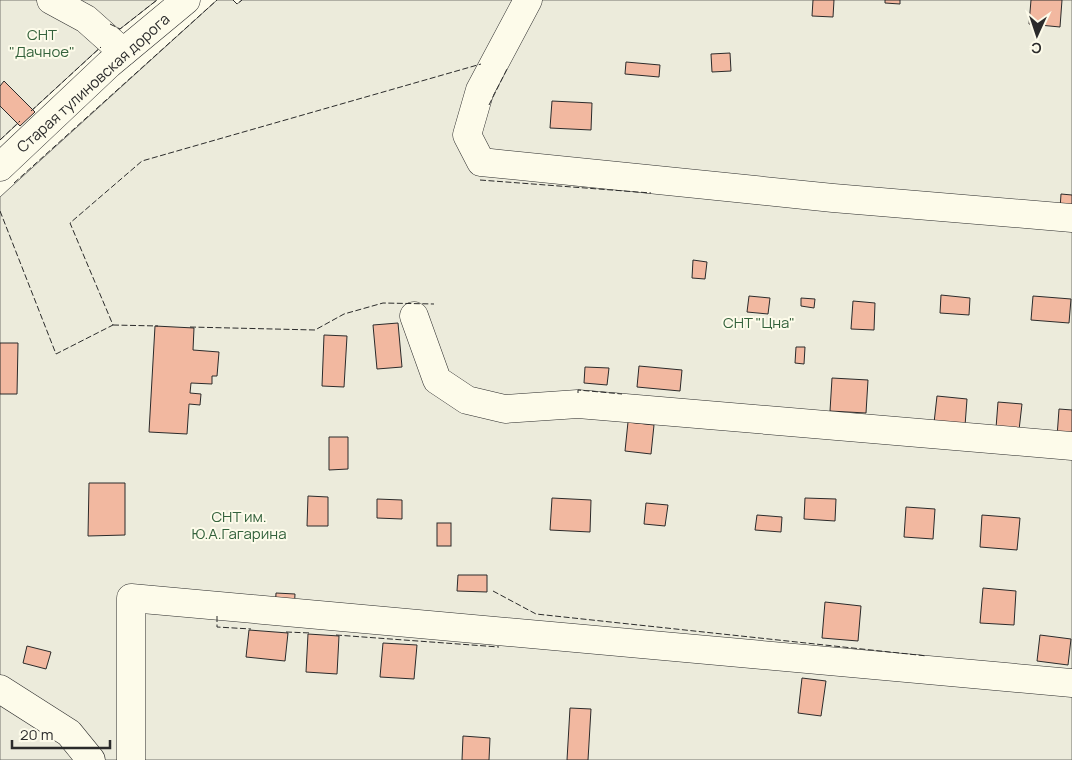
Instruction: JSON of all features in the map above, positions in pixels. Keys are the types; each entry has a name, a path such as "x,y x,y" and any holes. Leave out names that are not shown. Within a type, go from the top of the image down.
{"street":[{"path":"51,0 86,19 123,52"},
{"name":"Старая тулиновская дорога","path":"0,167 123,52 186,0"},
{"path":"528,0 480,90 467,135 481,162 833,198 1072,218"},
{"path":"414,316 437,380 468,400 504,409 578,404 1072,446"},
{"path":"131,760 131,598 1072,683"},
{"path":"0,689 69,733 91,760"}],"green space":[{"name":"СНТ \"Дачное\"","path":"0,0 157,0 120,29 0,140"},
{"name":"СНТ \"Цна\"","path":"217,0 233,0 237,4 242,0 1072,0 1072,760 0,760 0,197"}],"building":[{"path":"813,0 834,0 833,17 812,16"},
{"path":"885,0 900,0 900,4 885,3"},
{"path":"1031,0 1062,0 1060,27 1029,24"},
{"path":"730,53 731,71 712,72 711,54"},
{"path":"626,62 660,65 659,77 625,74"},
{"path":"4,81 35,112 20,126 0,106 0,86"},
{"path":"552,101 592,103 591,130 550,128"},
{"path":"1061,194 1072,195 1072,209 1060,209"},
{"path":"693,260 707,262 705,279 692,278"},
{"path":"941,295 970,298 969,315 940,313"},
{"path":"749,296 770,298 768,314 747,312"},
{"path":"1033,296 1071,299 1069,323 1031,320"},
{"path":"801,298 815,299 814,308 801,306"},
{"path":"853,301 875,303 874,330 851,329"},
{"path":"398,323 402,367 377,369 373,325"},
{"path":"155,326 194,328 193,350 219,352 217,376 212,376 212,384 191,383 190,393 201,394 200,405 189,404 187,434 149,432"},
{"path":"324,335 347,336 344,387 322,386"},
{"path":"0,343 18,343 17,394 0,394"},
{"path":"796,347 805,347 804,364 795,363"},
{"path":"639,366 682,370 680,391 637,387"},
{"path":"585,367 609,368 607,385 584,383"},
{"path":"832,378 868,380 866,413 830,411"},
{"path":"937,396 967,399 965,426 934,423"},
{"path":"998,402 1022,404 1019,430 996,428"},
{"path":"1059,409 1072,410 1072,438 1057,437"},
{"path":"628,422 654,425 651,454 625,451"},
{"path":"329,437 348,437 348,469 329,470"},
{"path":"89,483 125,483 125,535 88,536"},
{"path":"308,496 328,497 328,526 307,526"},
{"path":"552,498 591,500 590,532 550,530"},
{"path":"805,498 836,499 835,521 804,519"},
{"path":"377,499 402,500 402,519 377,518"},
{"path":"646,503 668,505 665,526 644,524"},
{"path":"906,507 935,509 933,539 904,537"},
{"path":"757,515 782,517 781,532 755,530"},
{"path":"982,515 1020,518 1017,550 980,547"},
{"path":"437,523 451,523 451,546 437,546"},
{"path":"458,575 487,575 487,592 457,591"},
{"path":"983,588 1016,591 1014,625 980,623"},
{"path":"276,593 295,594 294,613 275,612"},
{"path":"825,602 861,606 858,641 822,638"},
{"path":"249,630 288,633 285,661 246,657"},
{"path":"308,634 339,636 337,674 306,672"},
{"path":"1040,635 1071,639 1068,665 1037,661"},
{"path":"383,643 417,645 414,679 380,677"},
{"path":"27,646 51,652 46,669 23,663"},
{"path":"802,678 826,681 821,716 798,713"},
{"path":"570,708 591,709 588,760 567,760"},
{"path":"463,736 490,738 489,760 462,760"}],"fence":[{"path":"110,24 120,29 157,0"},
{"path":"14,183 217,0"},
{"path":"233,0 237,4 242,0"},
{"path":"31,111 101,47"},
{"path":"0,211 56,354 113,325 70,223 142,161 481,64"},
{"path":"489,105 508,67"},
{"path":"0,140 20,121"},
{"path":"480,180 651,193"},
{"path":"190,327 315,330 344,314 383,303 434,304"},
{"path":"113,325 158,326"},
{"path":"578,393 578,390 622,394"},
{"path":"493,591 536,614 927,656"},
{"path":"217,616 217,627 251,629"},
{"path":"286,632 311,633"},
{"path":"336,635 499,647"}],"park label":[{"name":"СНТ им. Ю.А.Гагарина","path":"239,524"}]}
